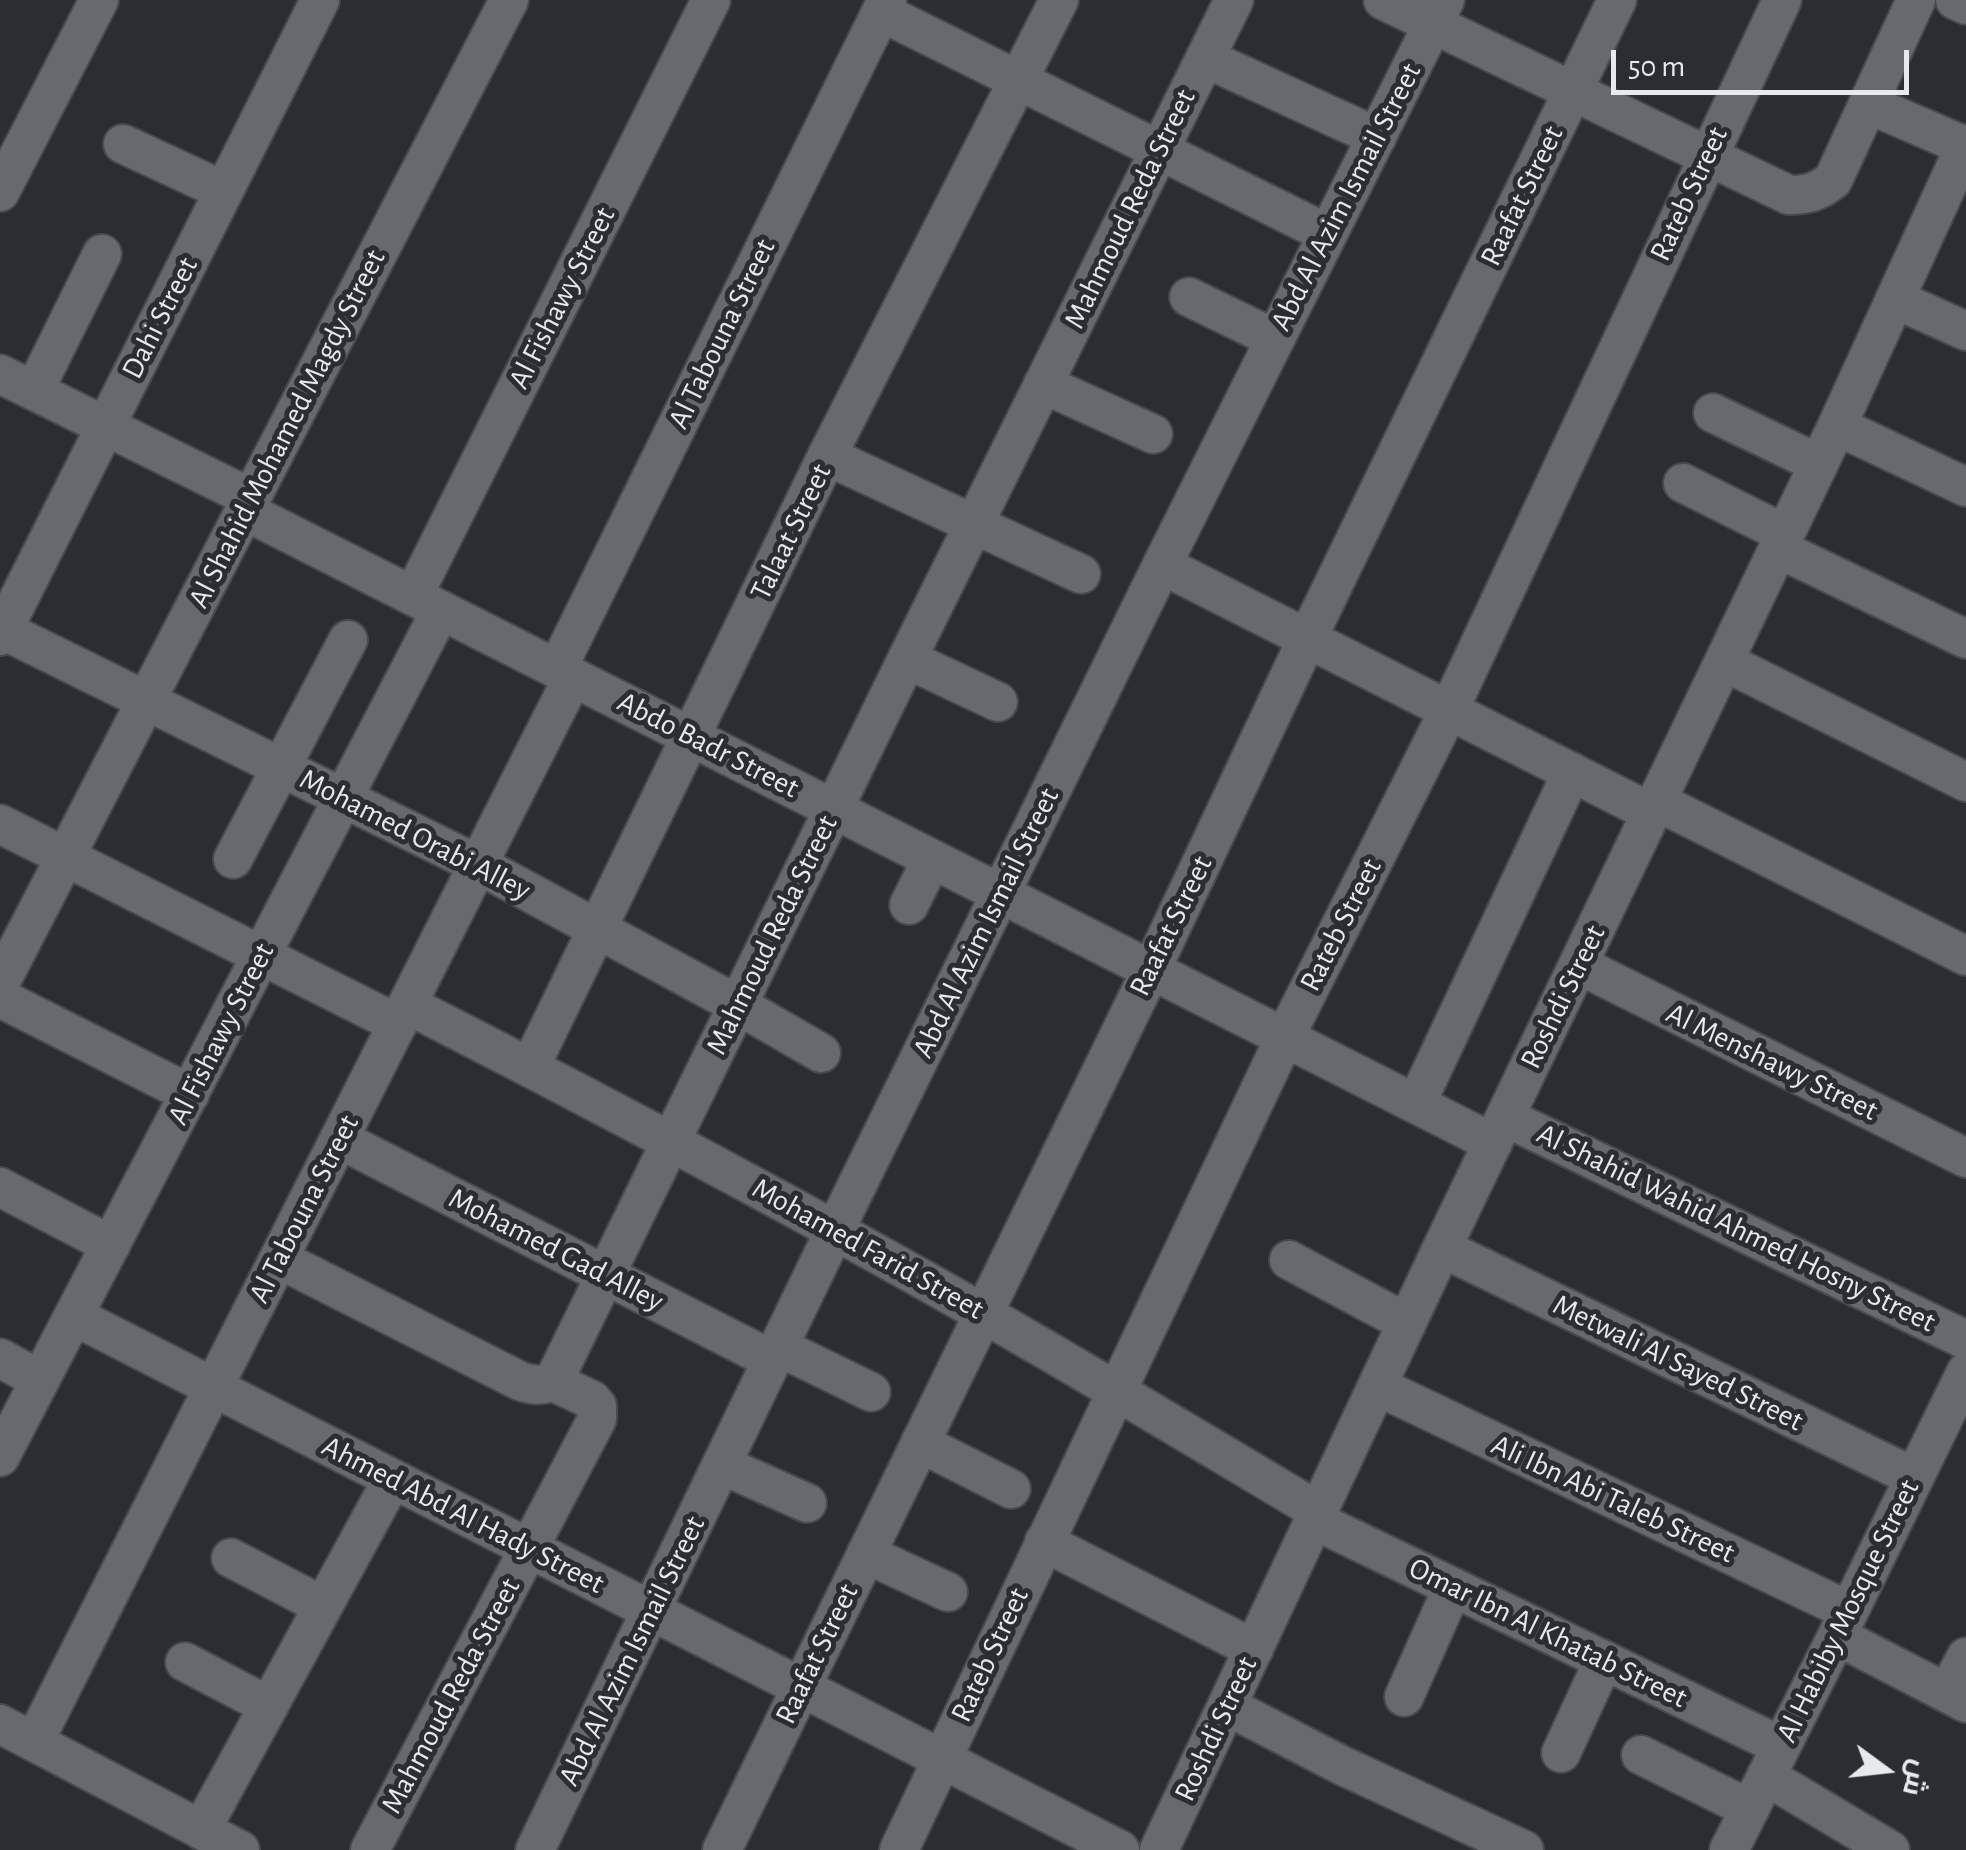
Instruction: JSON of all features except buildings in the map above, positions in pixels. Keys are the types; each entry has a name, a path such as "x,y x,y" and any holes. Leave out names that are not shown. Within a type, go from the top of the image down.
{"street":[{"path":"0,192 100,0"},
{"name":"Dahi Street","path":"2,633 320,0"},
{"name":"Al Shahid Mohamed Magdy Street","path":"0,982 509,0"},
{"name":"Al Fishawy Street","path":"0,1458 344,796 427,603 711,0"},
{"name":"Talaat Street","path":"530,1067 828,456 1058,0"},
{"name":"Mahmoud Reda Street","path":"370,1850 598,1412 592,1400 565,1389 557,1374 1234,0"},
{"path":"1383,0 1439,12 1572,91 1789,195 1820,190 1832,180 1916,0"},
{"name":"Raafat Street","path":"722,1850 1151,970 1616,0"},
{"name":"Rateb Street","path":"899,1850 1285,1038 1449,710 1782,0"},
{"path":"1955,0 1966,5"},
{"path":"884,6 1018,80 1328,234"},
{"name":"Al Tabouna Street","path":"34,1742 478,864 565,673 884,6"},
{"name":"Abd Al Azim Ismail Street","path":"535,1850 1162,565 1439,12"},
{"path":"1205,58 1376,137"},
{"path":"1868,104 1965,150"},
{"path":"123,144 224,190"},
{"name":"Roshdi Street","path":"1159,1850 1442,1248 1838,426 1965,150"},
{"path":"9,380 102,254"},
{"path":"1189,297 1274,340"},
{"path":"1895,299 1966,331"},
{"name":"Abdo Badr Street","path":"9,380 106,426 427,603 1416,1104 1499,1130"},
{"path":"1043,384 1153,434"},
{"path":"1713,413 1819,464"},
{"path":"1838,426 1966,487"},
{"path":"828,456 1081,574"},
{"path":"1683,483 1782,541 1966,639"},
{"path":"1162,565 1572,772 1966,956"},
{"name":"Mohamed Orabi Alley","path":"2,633 478,864 821,1053"},
{"path":"233,858 348,640"},
{"path":"906,659 998,702"},
{"path":"1725,662 1966,782"},
{"path":"1416,1104 1572,772"},
{"name":"Mohamed Farid Street","path":"0,824 261,956 530,1067 983,1313 1116,1390 1316,1516"},
{"path":"909,905 932,859"},
{"name":"Al Menshawy Street","path":"1578,965 1966,1158"},
{"path":"0,998 190,1094"},
{"name":"Al Shahid Wahid Ahmed Hosny Street","path":"1499,1130 1966,1340"},
{"name":"Mohamed Gad Alley","path":"339,1140 605,1275 776,1354 871,1392"},
{"path":"0,1188 111,1245"},
{"name":"Metwali Al Sayed Street","path":"1442,1248 1914,1478"},
{"path":"279,1260 520,1382 545,1385 558,1380"},
{"path":"1289,1260 1407,1323"},
{"name":"Ahmed Abd Al Hady Street","path":"74,1316 1120,1850"},
{"path":"0,1358 40,1380"},
{"name":"Al Habiby Mosque Street","path":"1729,1850 1966,1372"},
{"name":"Ali Ibn Abi Taleb Street","path":"1377,1386 1843,1624 1956,1698"},
{"path":"920,1443 1012,1490"},
{"path":"722,1464 807,1503"},
{"path":"202,1830 392,1480"},
{"name":"Omar Ibn Al Khatab Street","path":"1316,1516 1604,1660 1766,1777"},
{"path":"1044,1542 1254,1649"},
{"path":"866,1554 948,1592"},
{"path":"231,1558 324,1606"},
{"path":"1404,1697 1453,1587"},
{"path":"1956,1698 1966,1656"},
{"path":"1561,1753 1604,1660"},
{"path":"185,1662 268,1706"},
{"path":"1227,1706 1374,1781 1524,1850"},
{"path":"0,1724 240,1850"},
{"path":"1641,1755 1766,1777 1890,1850"}]}
